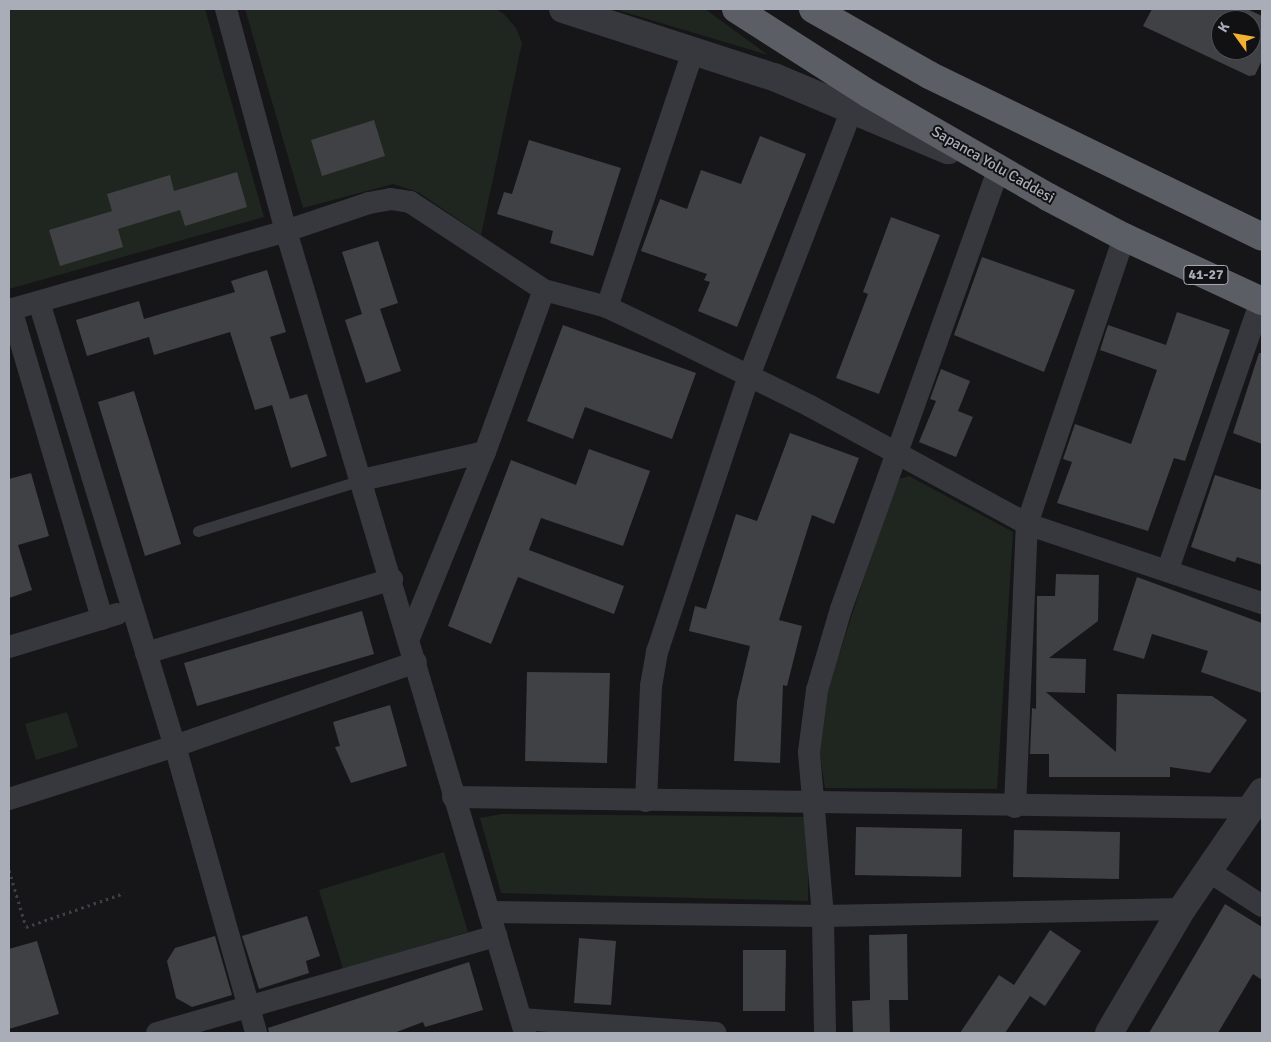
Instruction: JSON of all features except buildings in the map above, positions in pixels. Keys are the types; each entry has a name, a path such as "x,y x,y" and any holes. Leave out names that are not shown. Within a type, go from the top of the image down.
{"highway":[{"name":"Sapanca Yolu Caddesi","path":"736,9 853,84 1048,197 1124,237 1262,301"},
{"path":"813,9 929,75 1262,237"}],"street":[{"path":"226,9 286,231 392,579 453,797 496,936 518,1028 715,1033"},
{"path":"563,9 774,76 998,171 1048,197"},
{"path":"607,306 694,50"},
{"path":"646,801 651,686 656,652 750,376 852,109"},
{"path":"825,1033 823,916 815,802 809,752 817,690 841,609 998,171"},
{"path":"102,619 10,310 286,231 369,203 392,199 410,202 544,290 607,306 750,376 1027,524 1168,569 1262,602"},
{"path":"1015,807 1027,524 1124,237"},
{"path":"408,638 485,452 544,290"},
{"path":"1168,569 1262,301"},
{"path":"39,302 132,610 176,746 256,1033"},
{"path":"362,480 485,452"},
{"path":"146,653 392,579"},
{"path":"9,647 132,610"},
{"path":"9,798 176,746 416,662"},
{"path":"453,797 1015,807 1257,800"},
{"path":"1110,1033 1206,870 1257,800"},
{"path":"1206,870 1262,906"},
{"path":"489,912 823,916 1182,909"},
{"path":"157,1033 496,936"}],"lane":[{"path":"198,531 362,480"}],"path":[{"path":"9,870 26,926 124,893"}],"shaded area":[{"path":"9,9 205,9 264,217 9,289"},
{"path":"245,9 496,9 504,14 516,28 522,43 481,235 418,192 393,184 303,208"},
{"path":"614,9 705,9 768,55"},
{"path":"909,476 1013,532 997,789 825,788 819,748 828,688 896,480"},
{"path":"67,712 78,747 36,760 25,724"},
{"path":"502,814 808,817 808,901 501,893 480,818"},
{"path":"444,852 468,932 343,969 319,890"}]}
